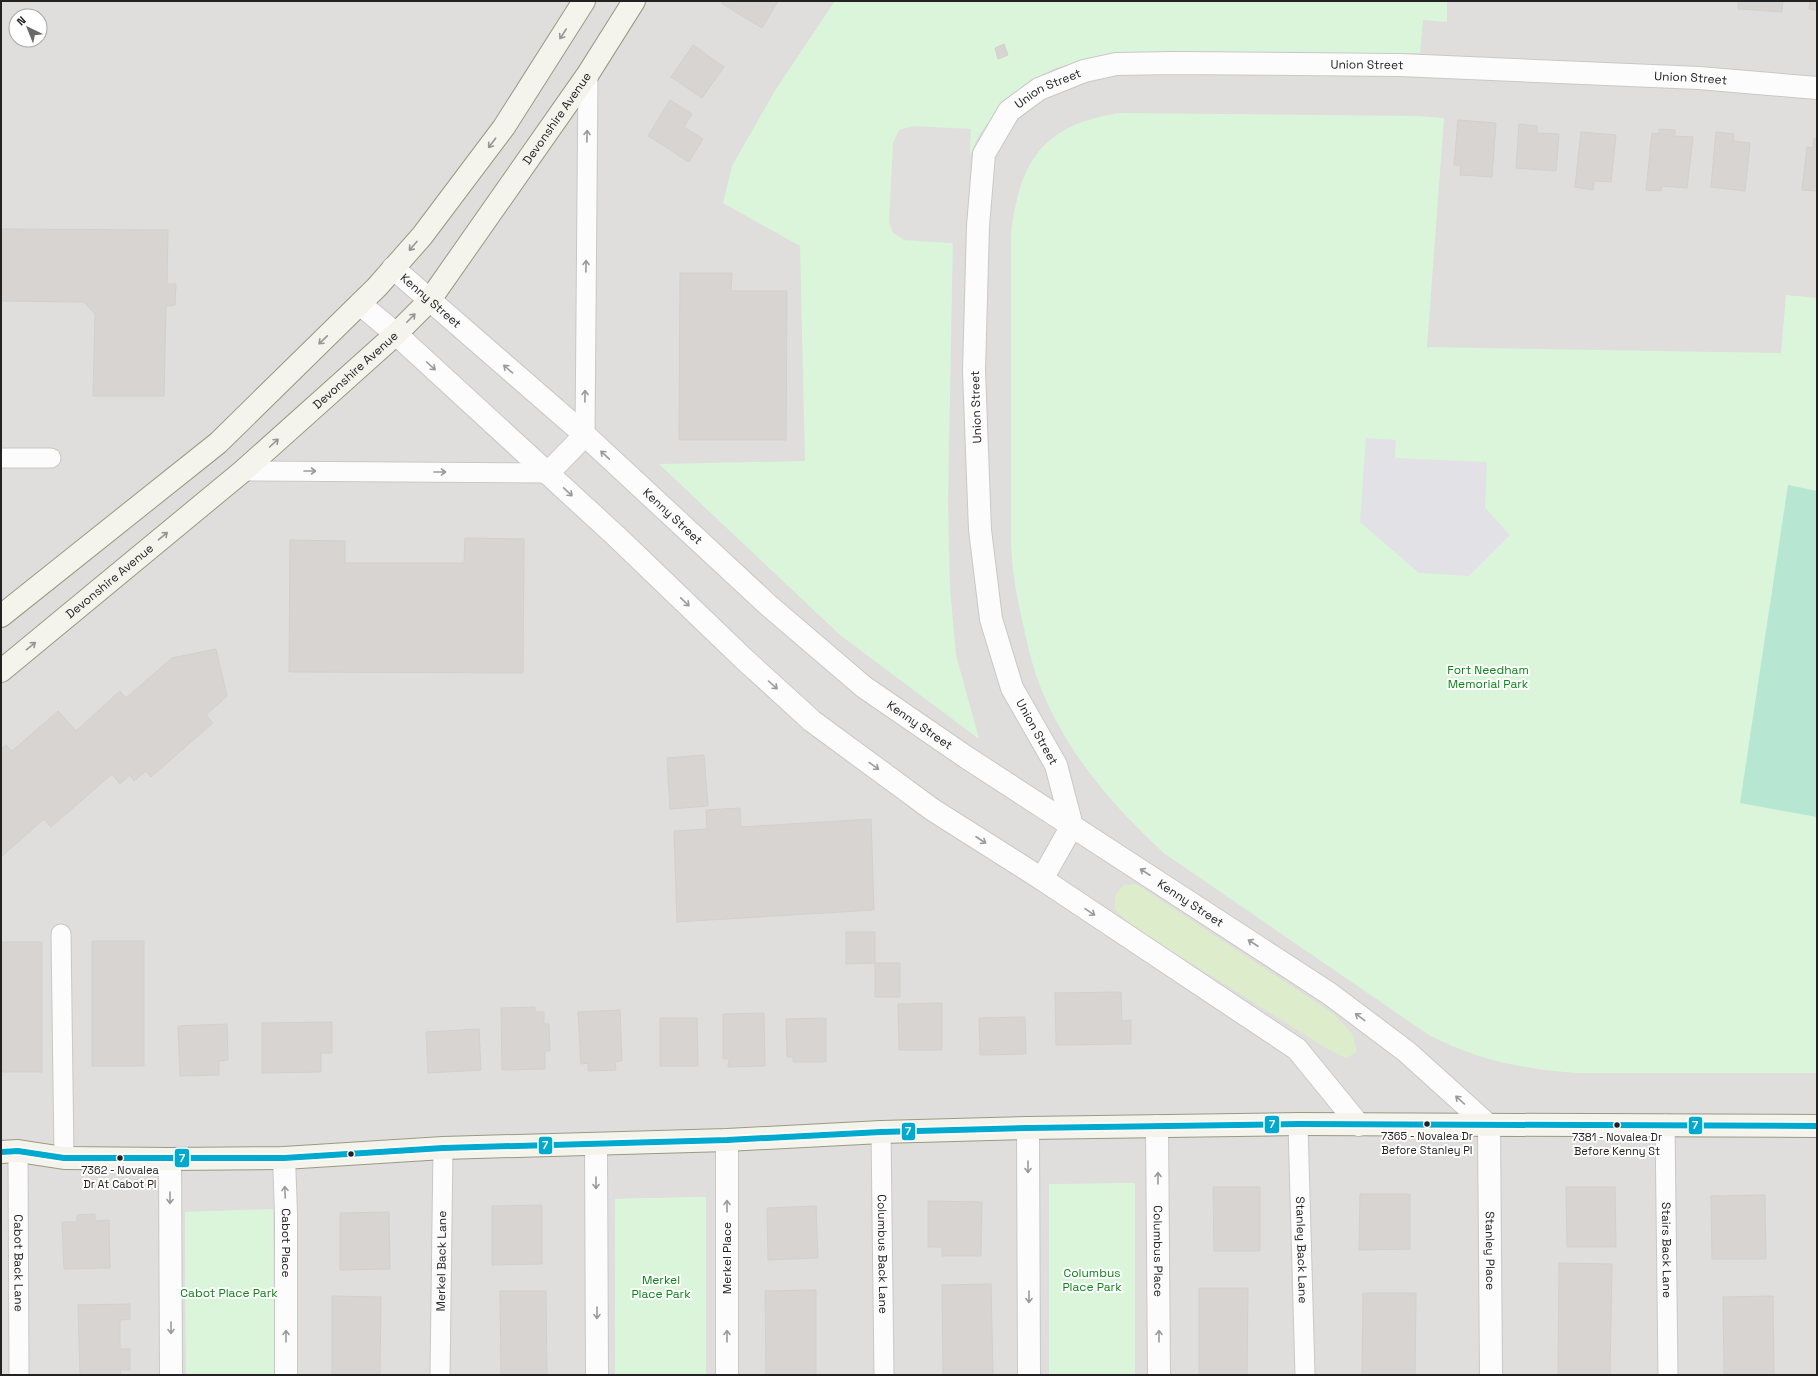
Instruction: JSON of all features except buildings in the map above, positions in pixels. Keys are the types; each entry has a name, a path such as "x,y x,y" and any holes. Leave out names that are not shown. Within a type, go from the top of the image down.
{"main road":[{"path":"1,616 218,443 360,304 422,236 504,126 584,1"},
{"name":"Devonshire Avenue","path":"1,671 243,471 396,334 429,301 588,74 634,1"},
{"path":"10,1152 64,1158 284,1158 443,1148 727,1140 881,1132 1028,1128 1298,1124 1489,1126 1665,1124 1817,1126"}],"street":[{"name":"Union Street","path":"1072,826 1056,765 1012,688 991,619 980,530 974,370 978,226 984,154 1010,111 1039,89 1084,71 1116,64 1181,63 1400,65 1699,78 1817,88"},
{"name":"Kenny Street","path":"393,268 584,435 768,604 864,687 1072,826 1330,994 1407,1052 1489,1126"},
{"path":"360,304 396,334 548,473 812,721 933,810 1042,879 1297,1050 1358,1125"},
{"path":"548,473 584,435"},
{"path":"1042,879 1072,826"},
{"name":"Columbus Place","path":"1157,1126 1159,1375"},
{"name":"Stanley Place","path":"1489,1126 1491,1375"},
{"path":"1028,1128 1029,1375"},
{"name":"Merkel Place","path":"727,1140 727,1375"},
{"path":"596,1144 597,1375"},
{"name":"Cabot Place","path":"284,1158 286,1214 286,1375"},
{"path":"170,1159 171,1375"}],"lane":[{"path":"584,435 588,74"},
{"path":"1,458 51,458"},
{"path":"243,471 548,473"},
{"path":"61,934 64,1158"},
{"name":"Stanley Back Lane","path":"1298,1124 1305,1375"},
{"name":"Stairs Back Lane","path":"1665,1124 1668,1375"},
{"name":"Columbus Back Lane","path":"881,1132 884,1375"},
{"name":"Merkel Back Lane","path":"440,1375 443,1148"},
{"name":"Cabot Back Lane","path":"10,1152 19,1375"}],"shaded area":[{"path":"1,1 1817,1 1817,1375 1135,1375 1135,1183 1049,1185 1049,1375 706,1375 705,1197 615,1199 615,1375 274,1375 273,1210 185,1212 186,1375 1,1375"},
{"path":"913,126 971,129 965,244 904,240 893,233 889,222 893,143 899,130"},
{"path":"1366,438 1396,440 1395,458 1487,462 1485,508 1510,535 1469,576 1419,573 1360,522"}],"green space":[{"path":"835,1 1447,1 1447,22 1423,20 1420,53 1140,54 1090,59 1055,68 1027,83 1003,103 979,135 967,161 953,233 948,502 950,588 956,655 979,739 840,635 659,464 805,461 800,246 723,203 732,166 776,89"},
{"name":"Fort Needham Memorial Park","path":"1120,113 1418,116 1444,118 1427,347 1781,353 1786,295 1817,298 1817,1073 1575,1073 1537,1069 1500,1062 1447,1044 1429,1035 1165,854 1125,815 1089,772 1073,750 1046,701 1036,675 1018,600 1012,563 1011,233 1015,207 1021,185 1029,166 1040,150 1054,137 1072,126 1094,118"},
{"path":"1788,485 1817,491 1817,817 1740,803"},
{"path":"1136,884 1334,1014 1353,1035 1357,1052 1346,1058 1329,1050 1129,924 1115,909 1115,896 1123,885"},
{"name":"Columbus Place Park","path":"1135,1183 1135,1375 1049,1375 1049,1184"},
{"name":"Merkel Place Park","path":"706,1197 706,1375 615,1375 615,1199"},
{"name":"Cabot Place Park","path":"273,1209 274,1375 186,1375 185,1212"}],"transit line":[{"name":"7","path":"1,1152 18,1151 64,1158 284,1158 443,1148 727,1140 881,1132 1028,1128 1298,1124 1817,1126"}],"place":[{"name":"7365 - Novalea Dr Before Stanley Pl","path":"1427,1124"},
{"name":"7381 - Novalea Dr Before Kenny St","path":"1617,1125"},
{"name":"7362 - Novalea Dr At Cabot Pl","path":"120,1158"}]}
